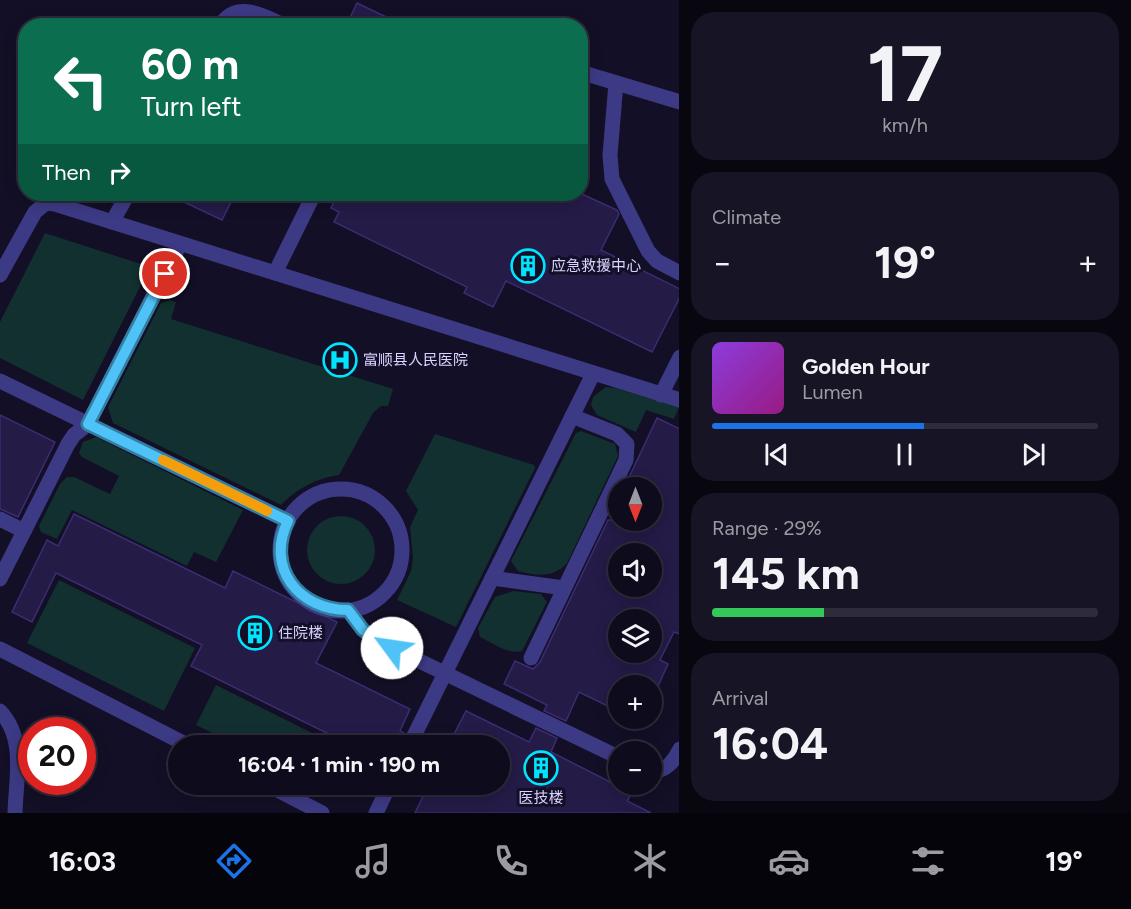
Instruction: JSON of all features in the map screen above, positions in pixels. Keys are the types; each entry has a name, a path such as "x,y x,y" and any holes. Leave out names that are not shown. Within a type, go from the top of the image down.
{"lane":[{"path":"227,18 232,12 251,11 267,18"},
{"path":"588,74 679,102"},
{"path":"616,83 610,155 612,179 648,251 657,261 679,272"},
{"path":"112,222 124,201"},
{"path":"275,273 311,201"},
{"path":"0,275 35,212 46,203 679,400"},
{"path":"0,579 68,444 74,435 88,424 180,243"},
{"path":"661,395 679,359"},
{"path":"414,735 593,374"},
{"path":"0,381 288,521"},
{"path":"531,658 626,460 627,444 617,434 572,416"},
{"path":"334,489 361,492 374,498 393,517 402,543 402,556 393,582 374,601 348,610 321,607 309,601 290,582 280,556 280,543 288,521 298,507 309,498 334,489"},
{"path":"0,519 24,531"},
{"path":"492,578 564,588"},
{"path":"348,610 363,630 375,639 608,752"},
{"path":"0,649 168,735"},
{"path":"0,711 10,722 17,739 15,813"},
{"path":"662,769 674,761 679,751"},
{"path":"287,795 322,813"},
{"path":"376,813 385,795"}],"green space":[{"path":"45,233 150,267 83,400 0,358 0,322"},
{"path":"170,300 176,302 171,319 393,389 388,406 381,406 373,413 339,475 307,485 281,505 113,423 108,407 161,303"},
{"path":"606,387 679,407 674,419 646,410 636,432 597,415 591,405 593,397"},
{"path":"581,431 615,444 618,456 567,563 551,573 531,574 518,571 511,561 576,433"},
{"path":"435,434 534,465 535,468 456,627 397,600 411,571 413,558 410,527 418,510 406,491"},
{"path":"96,437 243,510 216,562 194,552 187,566 72,510 57,539 41,532 39,526 60,484 67,477 74,477 110,494 119,476 82,457 79,453 83,442"},
{"path":"334,516 348,516 360,521 370,531 375,550 370,569 360,579 348,584 334,584 322,579 312,569 307,557 307,543 312,531 322,521"},
{"path":"59,580 195,648 164,711 27,643"},
{"path":"513,591 541,594 547,602 522,651 517,652 501,648 480,637 478,628 495,597"},
{"path":"216,685 316,735 216,735 196,725"}],"building":[{"path":"357,3 388,18 350,18"},
{"name":"应急救援中心","path":"588,197 617,210 619,214 601,250 679,289 679,299 652,352 506,281 493,307 464,293 467,287 334,222 339,212 331,208 334,201 588,201"},
{"path":"182,201 232,201 222,220"},
{"path":"0,415 55,442 18,517 0,509"},
{"path":"657,418 679,429 679,634 674,632 662,656 662,609 608,609 608,663 662,663 662,661 668,664 662,677 662,675 608,675 608,706 579,692 566,721 544,711 547,705 504,684 515,661 533,669 540,662 608,520 608,531 662,531 662,477 629,477"},
{"name":"住院楼","path":"74,514 225,588 233,571 337,622 316,663 410,709 400,731 404,733 403,735 331,735 191,666 202,645 56,573 32,622 12,612 47,540 58,546"},
{"name":"医技楼","path":"466,711 529,742 536,728 557,738 551,752 608,781 608,795 631,795 627,801 651,813 415,813 424,795 510,795 510,735 454,735"}],"slow traffic":[{"path":"163,460 267,511"}],"place":[{"name":"应急救援中心","path":"528,266"},
{"name":"富顺县人民医院","path":"340,360"},
{"name":"住院楼","path":"255,633"},
{"name":"医技楼","path":"541,768"}],"route":[{"path":"165,274 88,424 288,521 280,543 280,556 290,582 298,592 321,607 348,610 363,630 392,648"}]}
